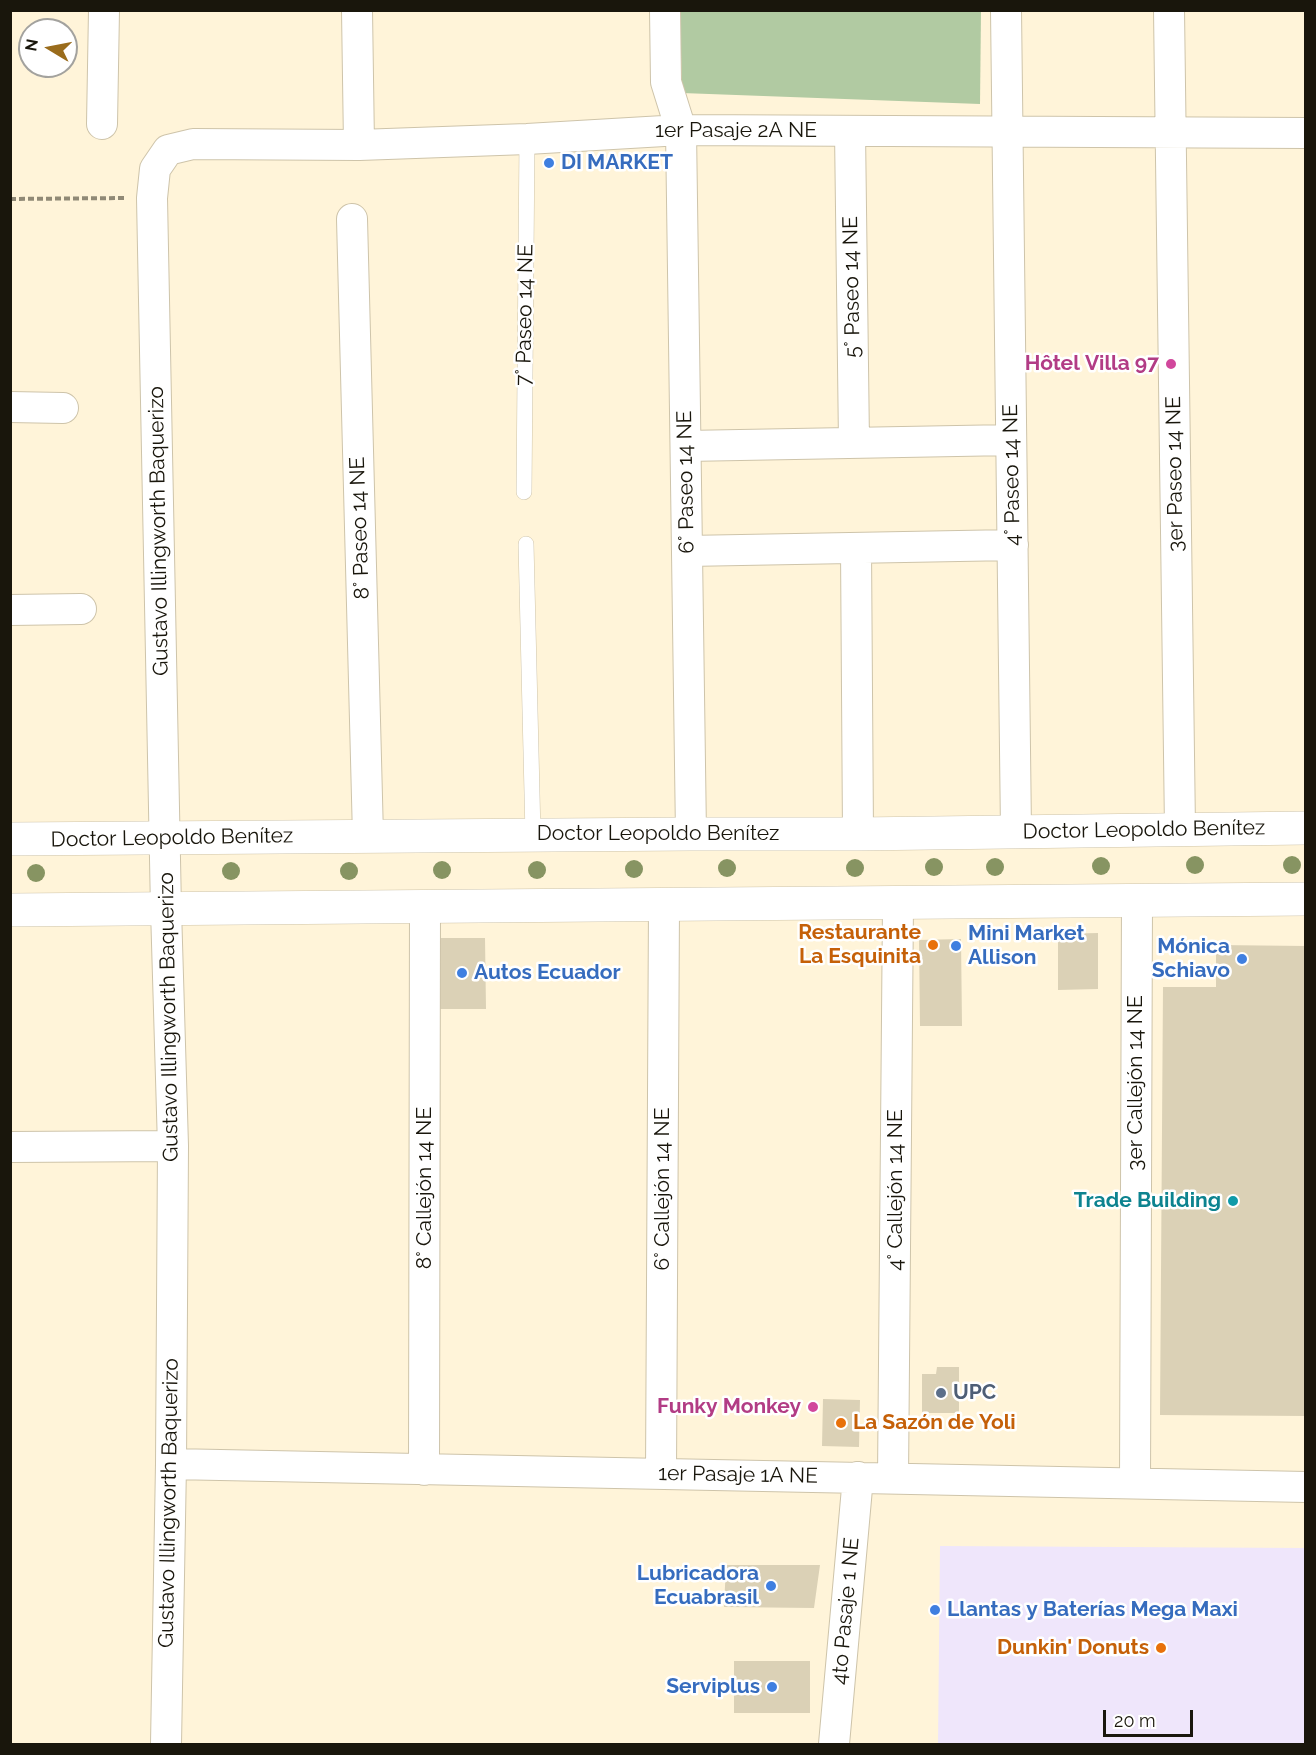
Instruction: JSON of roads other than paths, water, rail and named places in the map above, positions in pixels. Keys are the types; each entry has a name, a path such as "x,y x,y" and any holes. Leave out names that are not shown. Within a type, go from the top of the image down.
{"street":[{"path":"102,124 104,10"},
{"path":"357,10 359,145"},
{"name":"6° Paseo 14 NE","path":"665,10 666,82 681,130 691,834"},
{"name":"4° Paseo 14 NE","path":"1006,10 1016,831"},
{"name":"3er Paseo 14 NE","path":"1169,10 1180,829"},
{"name":"1er Pasaje 2A NE","path":"168,150 193,144 359,145 527,139 681,130 1305,133"},
{"name":"5° Paseo 14 NE","path":"850,131 854,443"},
{"name":"Gustavo Illingworth Baquerizo","path":"166,1744 171,1464 172,1146 152,198 155,169 168,150"},
{"name":"8° Paseo 14 NE","path":"352,219 368,836"},
{"path":"10,407 63,408"},
{"path":"686,446 1011,440"},
{"path":"687,551 1013,545"},
{"path":"855,548 858,834"},
{"path":"10,610 81,609"},
{"name":"Doctor Leopoldo Benítez","path":"10,839 858,834 1305,828"},
{"path":"10,910 1305,899"},
{"name":"3er Callejón 14 NE","path":"1135,1482 1137,900"},
{"name":"4° Callejón 14 NE","path":"893,1477 898,903"},
{"name":"6° Callejón 14 NE","path":"661,1473 664,905"},
{"name":"8° Callejón 14 NE","path":"424,1470 425,906"},
{"path":"10,1147 172,1146"},
{"name":"1er Pasaje 1A NE","path":"171,1464 1305,1487"},
{"name":"4to Pasaje 1 NE","path":"834,1744 858,1477"}],"lane":[{"name":"7° Paseo 14 NE","path":"524,492 527,139"},
{"path":"526,544 533,835"}],"place":[{"name":"DI MARKET","path":"549,163"},
{"name":"Hôtel Villa 97","path":"1171,364"},
{"name":"Restaurante La Esquinita","path":"933,945"},
{"name":"Mini Market Allison","path":"956,946"},
{"name":"Mónica Schiavo","path":"1242,959"},
{"name":"Autos Ecuador","path":"462,973"},
{"name":"Trade Building","path":"1233,1201"},
{"name":"UPC","path":"941,1393"},
{"name":"Funky Monkey","path":"813,1407"},
{"name":"La Sazón de Yoli","path":"841,1423"},
{"name":"Lubricadora Ecuabrasil","path":"771,1586"},
{"name":"Llantas y Baterías Mega Maxi","path":"935,1610"},
{"name":"Dunkin' Donuts","path":"1161,1648"},
{"name":"Serviplus","path":"772,1687"}]}
